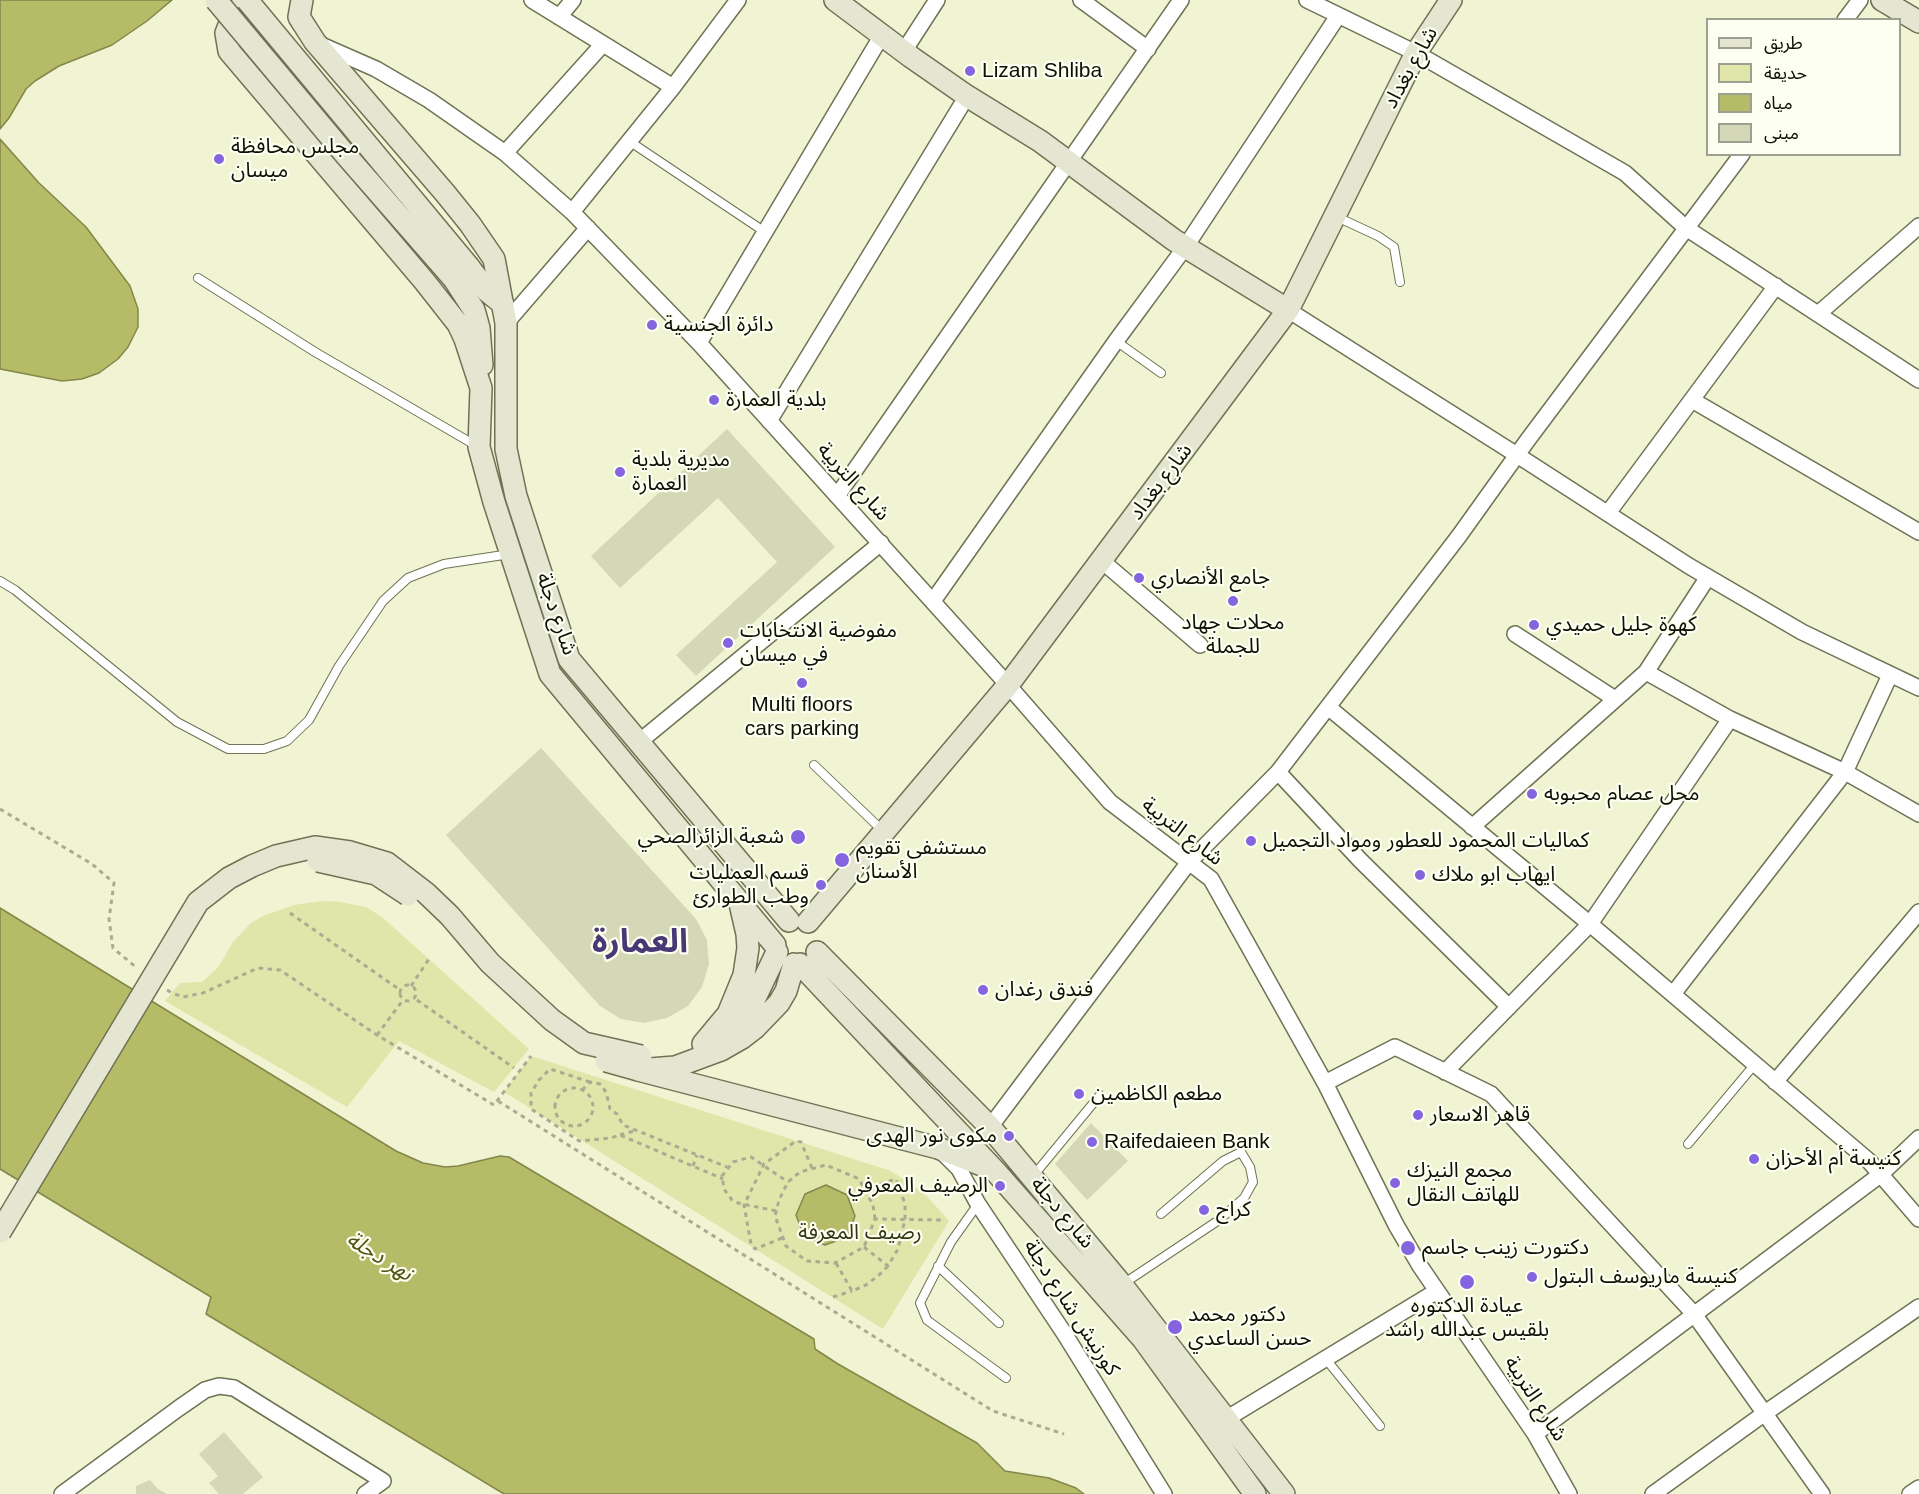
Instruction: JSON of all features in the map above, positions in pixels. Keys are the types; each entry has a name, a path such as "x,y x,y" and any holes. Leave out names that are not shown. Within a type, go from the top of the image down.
{"main road":[{"path":"216,0 344,153 461,273 487,291 504,314"},
{"path":"247,0 461,273"},
{"name":"شارع دجلة","path":"247,0 233,15 226,33 229,51 458,324 481,388"},
{"name":"شارع دجلة","path":"302,0 298,17 315,42 445,193 494,259 504,314 506,449 516,496 569,659 798,922 813,926 819,939 793,956"},
{"path":"835,0 967,96 1040,141 1174,240 1288,310"},
{"name":"شارع بغداد","path":"793,956 778,931 798,922 884,832 1008,685 1288,310 1416,53 1451,0"},
{"path":"1882,0 1919,22"},
{"name":"شارع دجلة","path":"461,273 479,328 483,355 479,447 494,502 550,674 740,904 793,956 996,1172 1143,1339 1255,1494"},
{"path":"0,1232 198,902 229,878 252,866 276,856 315,847 350,852 387,863 426,893 450,916 490,963 552,1020 584,1043 639,1063 938,1148 978,1162 996,1172"},
{"path":"0,1245 195,929 211,908 235,889 272,872 315,860 376,874 402,890 436,918 494,981 545,1030 575,1053 675,1067 721,1050 756,1028 779,1003 789,984 793,956"},
{"path":"703,1044 728,1014 744,975 748,948 740,904"},
{"path":"639,1063 703,1044 734,1029 793,956"},
{"name":"شارع دجلة","path":"793,956 990,1127 1122,1285 1284,1494"}],"street":[{"path":"531,0 673,87"},
{"path":"560,17 573,0"},
{"path":"572,212 673,87 738,0"},
{"path":"904,51 937,0"},
{"path":"1081,0 1148,49"},
{"path":"837,496 1181,0"},
{"path":"1306,0 1416,53 1625,173 1686,228 1919,380"},
{"path":"1846,18 1860,0"},
{"path":"933,601 1116,341 1186,246 1338,16"},
{"path":"699,343 882,35"},
{"name":"شارع التربية","path":"315,42 385,75 429,100 505,153 572,212 699,343 933,601 1110,802 1211,879 1325,1083 1396,1225 1437,1291 1535,1434 1569,1494"},
{"path":"505,153 603,44"},
{"path":"769,421 967,96"},
{"path":"990,1127 1189,862 1278,772 1459,536 1517,454 1740,156"},
{"path":"1818,314 1919,226"},
{"path":"504,314 588,228"},
{"path":"1608,513 1776,286"},
{"path":"1288,310 1708,577 1802,632 1919,688"},
{"path":"1692,400 1919,532"},
{"path":"639,742 881,543"},
{"path":"1102,561 1200,645"},
{"path":"1472,827 1646,672 1708,577"},
{"path":"1515,634 1615,699"},
{"path":"1646,672 1730,719 1845,772 1919,814"},
{"path":"1672,994 1845,772 1890,675"},
{"path":"1328,707 1590,924 1869,1161 1919,1219"},
{"path":"1445,1071 1590,924 1730,719"},
{"path":"1278,772 1360,860 1509,1007"},
{"path":"1775,1082 1919,912"},
{"path":"1325,1083 1395,1047 1491,1094 1694,1314 1822,1494"},
{"path":"1535,1434 1880,1175 1919,1138"},
{"name":"كورنيش شارع دجلة","path":"938,1148 959,1169 978,1204 1064,1333 1164,1494"},
{"path":"1226,1419 1437,1291"},
{"path":"1653,1494 1765,1413 1919,1308"},
{"path":"62,1494 205,1390 219,1386 234,1388 383,1481 365,1494"},
{"path":"1910,1494 1919,1488"}],"lane":[{"path":"629,141 765,232"},
{"path":"1335,217 1378,236 1394,247 1400,282"},
{"path":"198,278 315,352 479,447"},
{"path":"1116,341 1161,373"},
{"path":"0,581 15,590 177,722 228,749 264,749 287,741 309,720 339,666 383,601 408,578 444,564 512,554"},
{"path":"814,765 884,832"},
{"path":"1688,1144 1755,1064"},
{"path":"1032,1177 1100,1095"},
{"path":"1122,1285 1219,1220 1244,1198 1253,1182 1250,1167 1241,1152 1222,1161 1161,1214"},
{"path":"978,1204 951,1242 920,1303 927,1320 1006,1378"},
{"path":"938,1266 999,1323"},
{"path":"1325,1358 1380,1426"}],"path":[{"path":"0,809 92,864 114,883 110,919 114,948 139,969"},
{"path":"290,913 400,990"},
{"path":"411,986 429,959"},
{"path":"164,987 183,997 203,993 258,968 280,970 377,1035 494,1106 531,1056"},
{"path":"406,985 411,986 416,992 415,997 411,1001 403,1000 399,995 400,990 406,985"},
{"path":"377,1035 403,1000"},
{"path":"417,1000 514,1068"},
{"path":"631,1139 627,1132 623,1125 617,1114 610,1109 606,1092 600,1084 550,1069 538,1080 531,1093 531,1109 579,1141 612,1138 627,1132 636,1130"},
{"path":"576,1088 578,1078"},
{"path":"582,1090 590,1082"},
{"path":"576,1088 582,1090 593,1102 590,1118 576,1126 563,1122 556,1113 556,1101 564,1091 576,1088"},
{"path":"498,1101 993,1411 1064,1434"},
{"path":"554,1125 563,1122"},
{"path":"561,1130 563,1122"},
{"path":"623,1125 727,1167"},
{"path":"620,1135 723,1179"},
{"path":"782,1239 755,1249 751,1244 744,1205 764,1164 796,1141 801,1142 812,1168"},
{"path":"693,1166 697,1155"},
{"path":"776,1211 738,1203 727,1194 722,1176 733,1162 751,1157 788,1182"},
{"path":"826,1165 860,1179 873,1205 875,1219 864,1247 836,1263 807,1262 786,1246 775,1216 788,1182 800,1173 826,1165"},
{"path":"833,1297 852,1291 872,1280 888,1266 898,1249 905,1220 905,1204 897,1179 865,1189"},
{"path":"875,1219 942,1220"},
{"path":"864,1247 888,1266"},
{"path":"836,1263 852,1291"}],"green space":[{"path":"322,901 366,907 382,917 529,1049 494,1092 399,1041 347,1107 165,1001 180,983 202,982 212,973 219,966 233,942 251,923 263,916 294,905"},
{"name":"رصيف المعرفة","path":"531,1056 891,1171 924,1193 949,1221 883,1329 504,1092"}],"water":[{"path":"0,0 172,0 147,21 112,45 59,66 35,81 26,89 0,129"},
{"path":"0,139 39,183 86,227 130,286 138,309 138,327 128,347 118,359 99,373 82,379 62,381 0,369"},
{"name":"نهر دجلة","path":"0,908 396,1151 423,1163 445,1167 500,1156 509,1157 814,1339 815,1349 977,1443 1005,1471 1049,1478 1076,1488 1084,1494 504,1494 206,1314 211,1297 0,1169"},
{"path":"826,1185 847,1195 855,1216 847,1237 825,1245 804,1236 796,1215 805,1194"}],"building":[{"path":"727,429 835,547 696,676 676,655 777,562 718,498 620,588 591,556"},
{"path":"541,748 696,919 707,940 709,964 702,987 688,1006 667,1018 644,1023 621,1019 600,1006 446,835"},
{"name":"Raifedaieen Bank","path":"1091,1123 1128,1161 1087,1200 1055,1164"},
{"path":"224,1432 263,1477 243,1494 219,1494 209,1483 218,1476 199,1454"},
{"path":"150,1480 158,1489 167,1494 136,1494 136,1486"}],"place":[{"name":"Lizam Shliba","path":"970,71"},
{"name":"مجلس محافظة ميسان","path":"219,159"},
{"name":"دائرة الجنسية","path":"652,325"},
{"name":"بلدية العمارة","path":"714,400"},
{"name":"مديرية بلدية العمارة","path":"620,472"},
{"name":"جامع الأنصاري","path":"1139,578"},
{"name":"محلات جهاد للجملة","path":"1233,601"},
{"name":"كهوة جليل حميدي","path":"1534,625"},
{"name":"مفوضية الانتخابات في ميسان","path":"728,643"},
{"name":"Multi floors cars parking","path":"802,683"},
{"name":"محل عصام محبوبه","path":"1532,794"},
{"name":"شعبة الزائرالصحي","path":"798,837"},
{"name":"كماليات المحمود للعطور ومواد التجميل","path":"1251,841"},
{"name":"مستشفى تقويم الأسنان","path":"842,860"},
{"name":"ايهاب ابو ملاك","path":"1420,875"},
{"name":"قسم العمليات وطب الطوارئ","path":"821,885"},
{"name":"فندق رغدان","path":"983,990"},
{"name":"مطعم الكاظمين","path":"1079,1094"},
{"name":"قاهر الاسعار","path":"1418,1115"},
{"name":"مكوى نور الهدى","path":"1009,1136"},
{"name":"Raifedaieen Bank","path":"1092,1142"},
{"name":"كنيسة أم الأحزان","path":"1754,1159"},
{"name":"مجمع النيزك للهاتف النقال","path":"1395,1183"},
{"name":"الرصيف المعرفي","path":"1000,1186"},
{"name":"كراج","path":"1204,1210"},
{"name":"دكتورت زينب جاسم","path":"1408,1248"},
{"name":"كنيسة ماريوسف البتول","path":"1532,1277"},
{"name":"عيادة الدكتوره بلقيس عبدالله راشد","path":"1467,1282"},
{"name":"دكتور محمد حسن الساعدي","path":"1175,1327"}],"district":[{"name":"العمارة","path":"640,943"}]}
